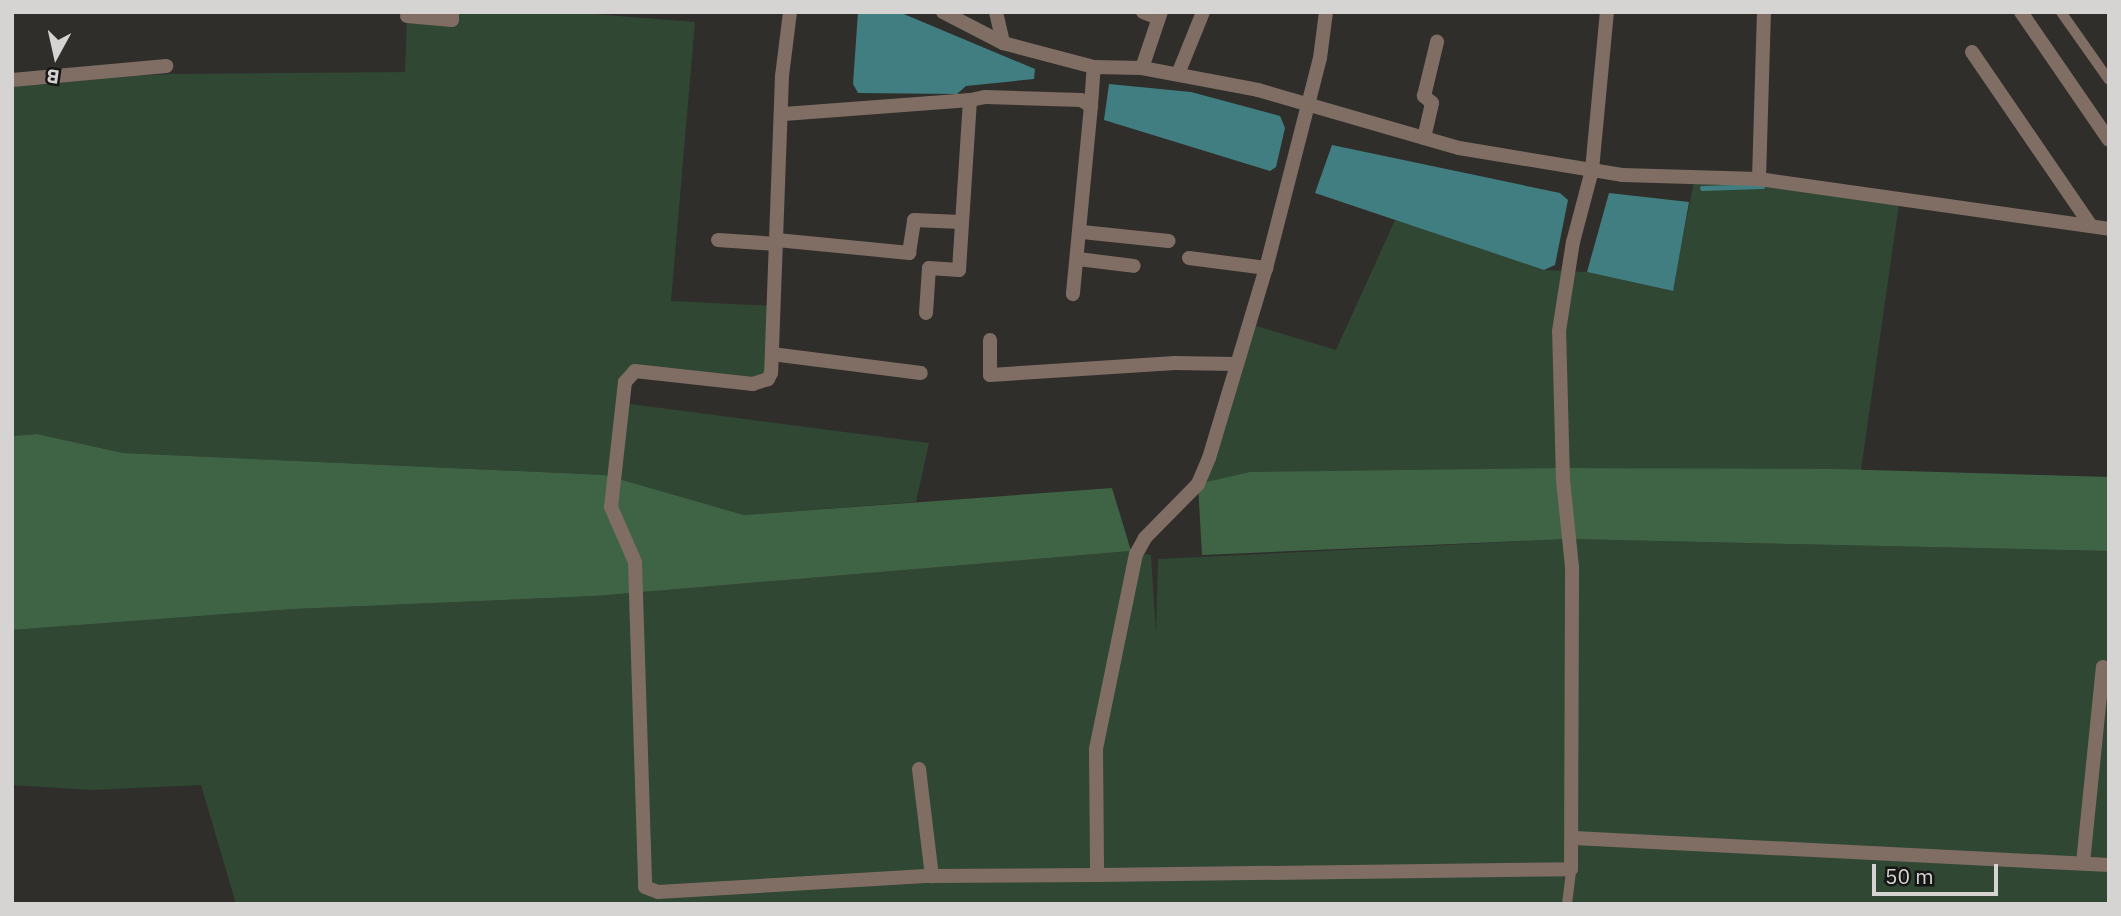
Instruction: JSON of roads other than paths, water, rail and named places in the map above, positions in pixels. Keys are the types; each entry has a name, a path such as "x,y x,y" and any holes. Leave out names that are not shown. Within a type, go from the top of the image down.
{"street":[{"path":"407,16 445,21 452,20 452,12"},
{"path":"790,12 782,76 785,114 771,373 761,383 635,371 625,382 611,507 635,562 645,887 657,892 932,876 1571,869 1574,838 1572,567 1563,480 1559,331 1573,242 1591,170 1607,12"},
{"path":"943,12 1003,43 1094,68 1142,68 1178,74 1306,105 1424,138 1591,170 1759,179 2109,229"},
{"path":"996,12 1003,43"},
{"path":"1142,68 1159,15 1143,12"},
{"path":"1178,74 1203,12"},
{"path":"1097,875 1096,749 1136,554 1145,538 1198,484 1266,268 1320,58 1326,12"},
{"path":"1759,179 1764,12"},
{"path":"2021,12 2109,139"},
{"path":"1424,138 1433,103 1424,96 1437,42"},
{"path":"1972,52 2091,226"},
{"path":"12,80 166,66"},
{"path":"1073,294 1082,232 1094,68"},
{"path":"785,114 970,100 1082,100 1091,106"},
{"path":"926,313 929,268 959,270 970,100"},
{"path":"718,240 909,253 914,220 961,222"},
{"path":"1082,232 1169,241"},
{"path":"1189,258 1266,268"},
{"path":"1078,259 1134,266"},
{"path":"990,341 990,375 1175,363 1235,364"},
{"path":"772,354 921,373"},
{"path":"2083,863 2103,667"},
{"path":"919,769 932,876"},
{"path":"1574,838 2109,865"}],"lane":[{"path":"2061,12 2109,80"},
{"path":"1567,904 1571,869"}],"water":[{"path":"858,12 899,12 1035,69 1034,79 966,86 957,94 858,93 853,84"},
{"path":"1109,84 1191,92 1280,116 1285,128 1276,167 1270,171 1104,120"},
{"path":"1332,145 1560,193 1568,200 1555,265 1544,270 1315,193"},
{"path":"1609,193 1689,202 1673,291 1587,272"}],"waterway":[{"path":"1702,188 1762,186"}]}
